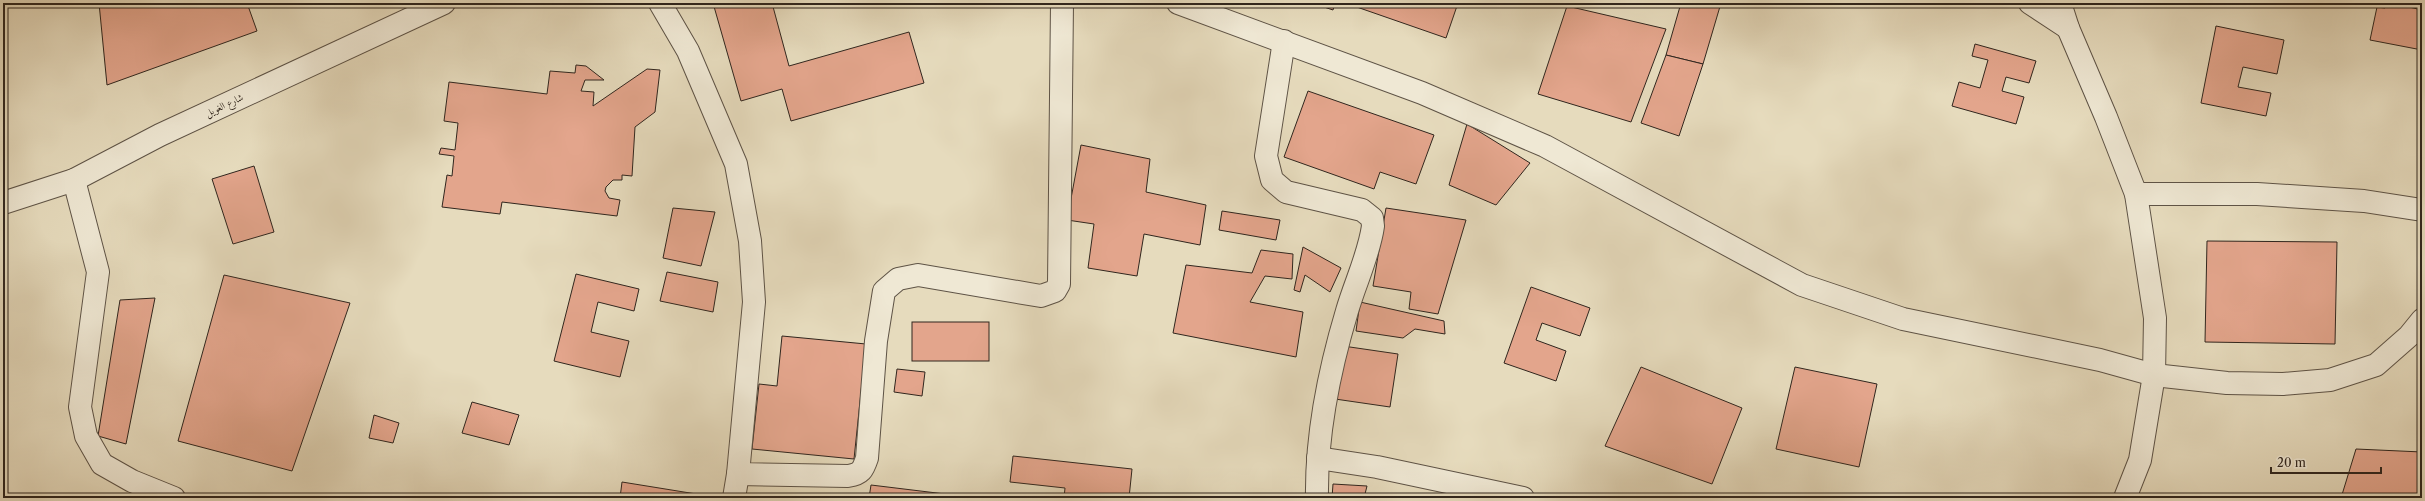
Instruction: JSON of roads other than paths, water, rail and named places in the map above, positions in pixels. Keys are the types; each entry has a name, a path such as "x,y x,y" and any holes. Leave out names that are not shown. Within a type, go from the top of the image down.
{"street":[{"name":"شارع الغويل","path":"3,203 74,180 160,135 444,3"},
{"path":"660,3 688,51 736,164 750,241 754,302 738,474 734,498"},
{"path":"738,474 848,476 858,475 863,471 866,458 876,341 884,291 898,279 918,275 1041,296 1055,291 1059,284 1062,3"},
{"path":"1178,3 1284,41 1422,94 1544,146 1802,285 1903,319 2100,360 2154,375 2227,383 2283,384 2330,380 2376,365 2409,336 2422,320"},
{"path":"2030,3 2068,28"},
{"path":"2060,3 2068,28 2106,117 2136,194 2155,318 2154,375 2140,460 2125,498"},
{"path":"1284,41 1266,156 1272,180 1286,192 1362,210 1372,218 1373,226 1347,312 1329,383 1318,458 1316,498"},
{"path":"74,180 98,272 80,407 86,436 102,464 132,481 174,498"},
{"path":"2136,194 2257,194 2364,201 2422,210"},
{"path":"1318,458 1377,467 1523,498"}]}
